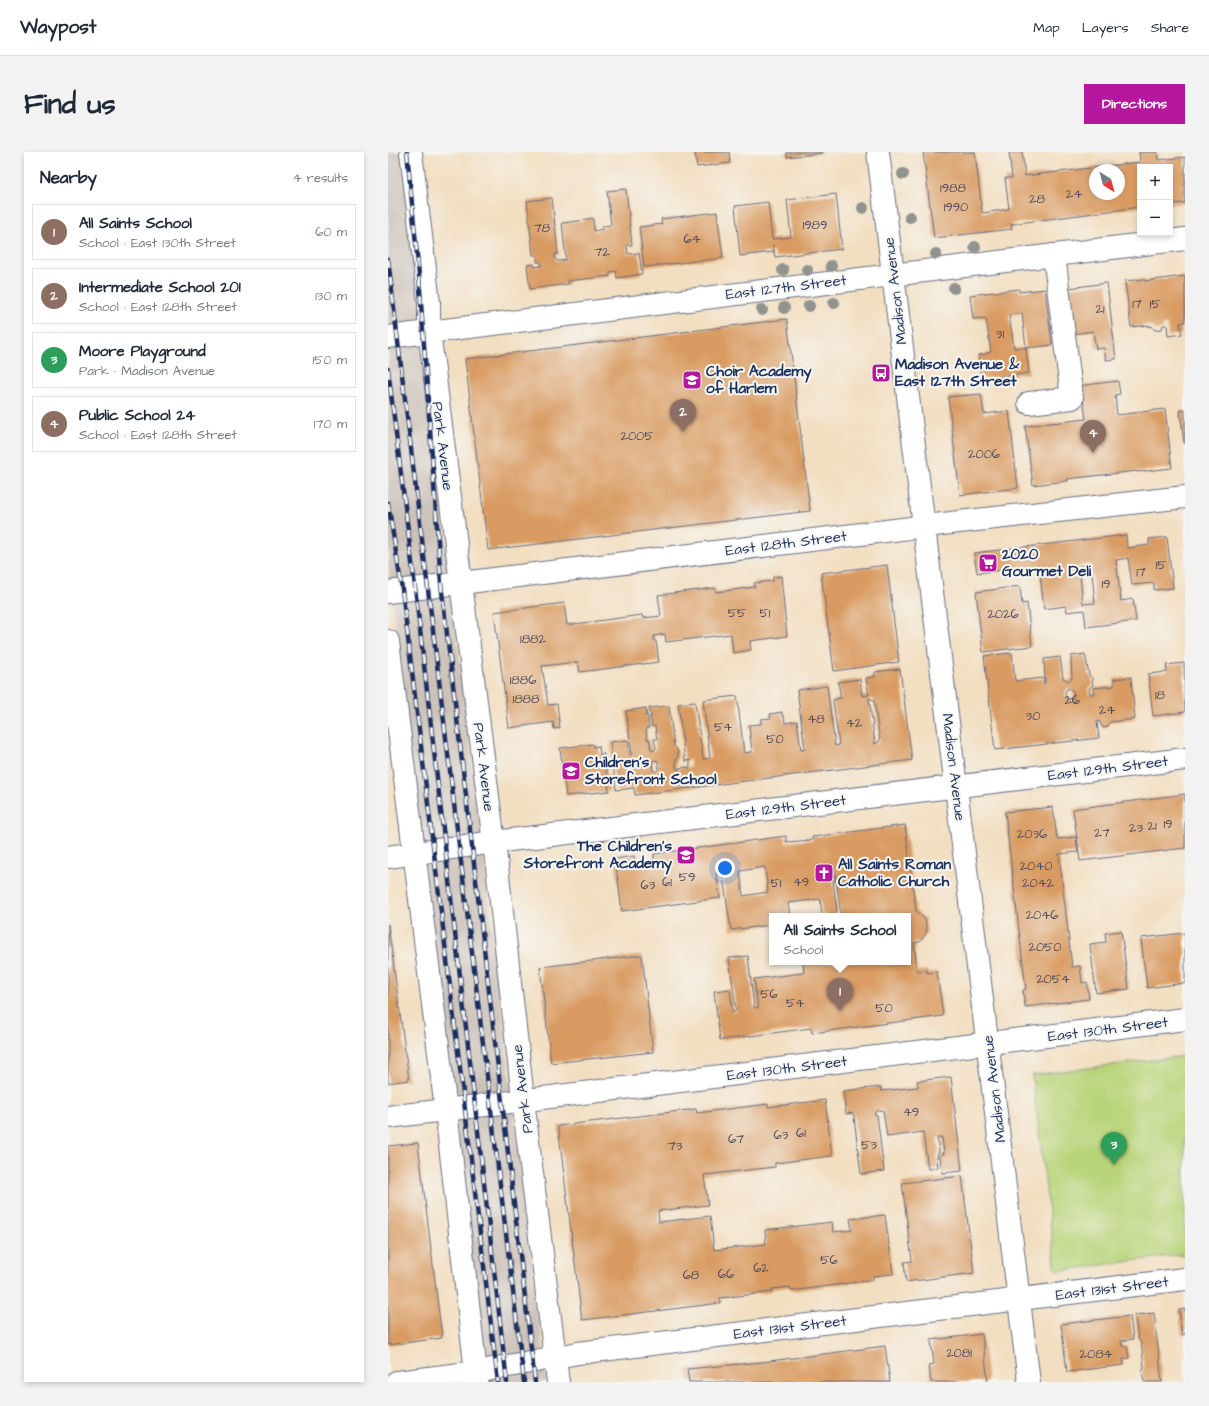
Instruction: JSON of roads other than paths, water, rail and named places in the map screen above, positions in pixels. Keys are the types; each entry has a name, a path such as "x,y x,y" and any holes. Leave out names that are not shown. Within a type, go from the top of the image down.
{"street":[{"name":"Park Avenue","path":"411,152 428,303 429,332 494,842 523,1100 558,1382"},
{"name":"Madison Avenue","path":"878,152 1029,1382"},
{"name":"East 127th Street","path":"388,336 1185,239"},
{"path":"1029,403 1072,398 1054,255"},
{"name":"East 128th Street","path":"388,592 924,526 1185,497"},
{"path":"388,641 446,1110 476,1377"},
{"name":"East 129th Street","path":"388,856 1185,759"},
{"name":"East 130th Street","path":"388,1117 1185,1019"},
{"name":"East 131st Street","path":"397,1382 476,1377 555,1356 1185,1279"}],"railway":[{"path":"407,152 419,275 441,583 535,1382"},
{"path":"388,259 524,1382"},
{"path":"388,369 415,587 507,1382"},
{"path":"388,503 402,589 498,1382"}],"place":[{"name":"Madison Avenue & East 127th Street","path":"881,373"},
{"name":"Choir Academy of Harlem","path":"692,380"},
{"name":"Intermediate School 201","path":"683,432"},
{"name":"Public School 24","path":"1093,453"},
{"name":"2020 Gourmet Deli","path":"988,563"},
{"name":"Children's Storefront School","path":"571,771"},
{"name":"The Children's Storefront Academy","path":"686,855"},
{"name":"All Saints Roman Catholic Church","path":"824,873"},
{"name":"All Saints School","path":"840,1011"},
{"name":"Moore Playground","path":"1114,1165"}]}
